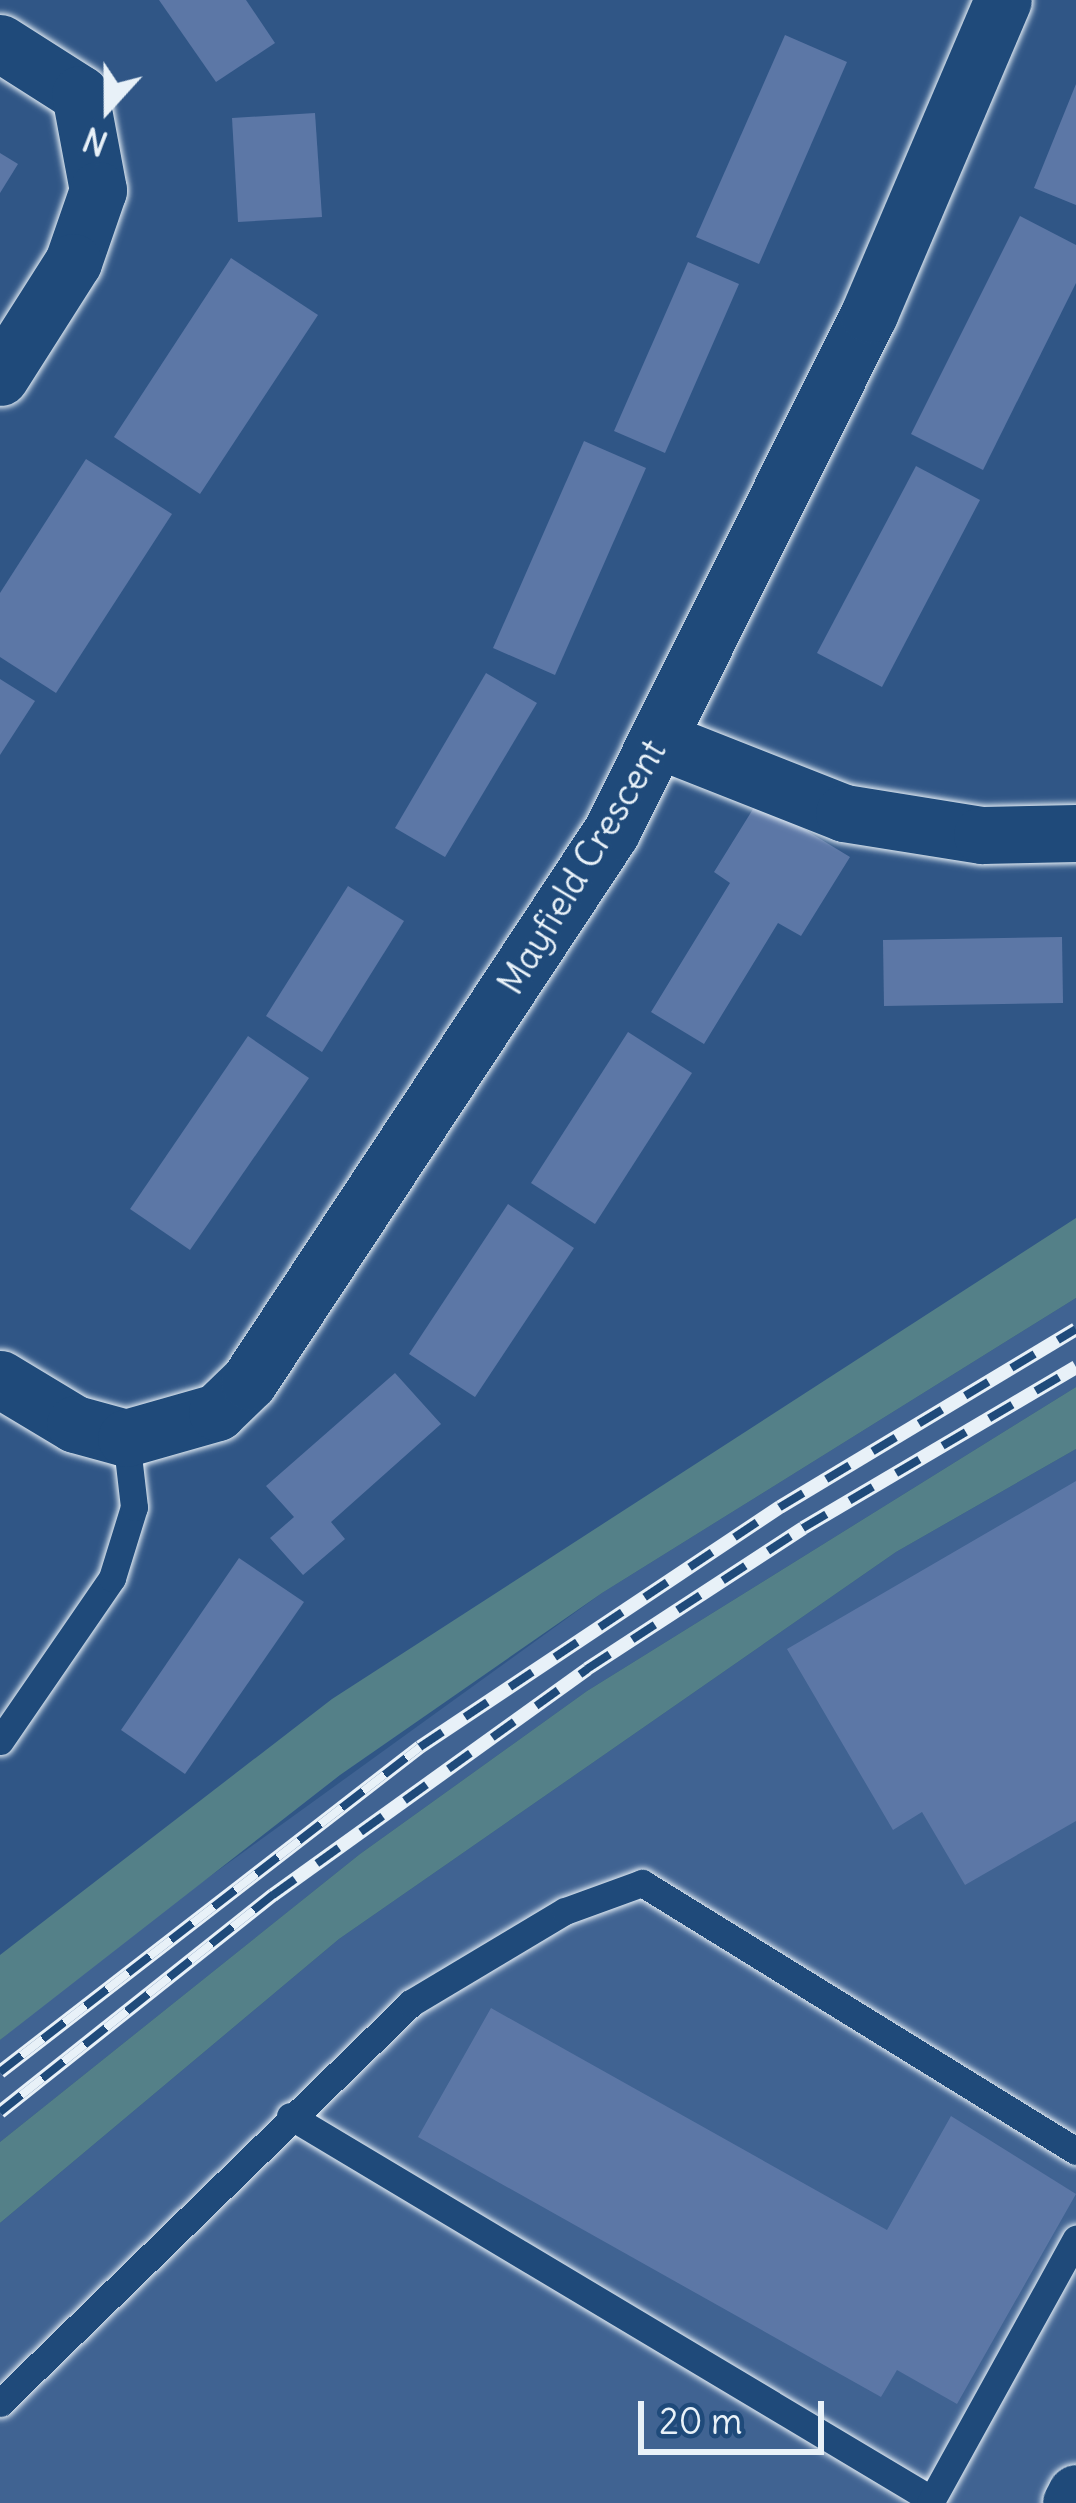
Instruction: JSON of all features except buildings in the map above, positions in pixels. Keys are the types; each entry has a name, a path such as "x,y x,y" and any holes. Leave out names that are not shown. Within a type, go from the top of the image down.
{"street":[{"name":"Mayfield Crescent","path":"125,1438 217,1412 249,1381 611,832 869,314 1003,0"},
{"path":"0,43 80,94 98,190 74,262 0,376"},
{"path":"659,740 844,813 982,835 1076,832"},
{"path":"0,1379 75,1424 125,1438"},
{"path":"1071,2503 1076,2493"}],"lane":[{"path":"0,1741 112,1578 134,1508 125,1438"},
{"path":"0,2403 411,2003 565,1911 642,1883 1076,2151"},
{"path":"290,2116 931,2502 1076,2239"}],"shaded area":[{"path":"1076,1298 1076,1387 587,1691 360,1854 0,2142 0,2040 108,1950 602,1593"},
{"path":"1076,1449 1076,2503 0,2503 0,2223 339,1939 896,1552"}],"green space":[{"path":"1076,1218 1076,1298 602,1593 340,1775 0,2040 0,1955 332,1699"},
{"path":"1076,1387 1076,1449 896,1552 339,1939 0,2223 0,2142 360,1854 587,1691"}],"railway":[{"path":"0,2072 420,1747 780,1507 1076,1329"},
{"path":"0,2112 273,1895 587,1669 803,1528 1076,1367"}]}
